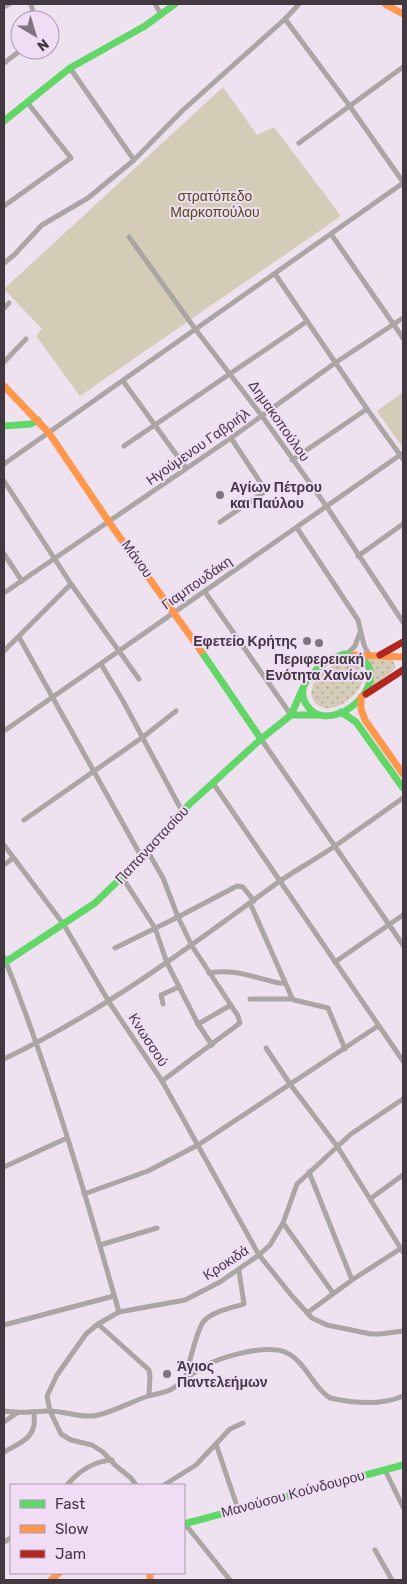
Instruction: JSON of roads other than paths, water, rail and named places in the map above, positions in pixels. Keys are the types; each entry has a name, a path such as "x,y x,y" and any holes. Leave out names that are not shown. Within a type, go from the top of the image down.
{"street":[{"path":"4,7 9,4"},
{"path":"154,4 161,14"},
{"path":"4,121 70,68 145,26 175,4"},
{"path":"4,264 14,256 42,225 88,198 134,160 182,111 299,4"},
{"path":"385,4 403,14"},
{"path":"4,464 403,182 350,105 285,18"},
{"path":"70,68 134,160"},
{"path":"299,143 403,68"},
{"path":"4,206 71,158 27,102"},
{"path":"331,234 403,338"},
{"name":"Δημακοπούλου","path":"129,237 327,507 403,622"},
{"path":"275,274 335,364 402,456"},
{"path":"4,308 9,303"},
{"name":"Ηγούμενου Γαβριήλ","path":"4,593 403,318"},
{"path":"124,446 306,322"},
{"path":"4,362 26,339"},
{"path":"123,381 186,468"},
{"name":"Μάνου","path":"4,386 49,433 109,522 175,612 261,739"},
{"path":"292,460 367,409"},
{"path":"4,426 31,424 38,420"},
{"path":"220,522 266,491 231,438"},
{"name":"Γιαμπουδάκη","path":"4,731 402,456"},
{"path":"4,481 71,584 139,679"},
{"path":"358,556 403,524"},
{"path":"297,528 358,620 364,644 369,654"},
{"path":"4,554 22,581"},
{"path":"4,651 71,584"},
{"path":"204,592 291,715 331,715 341,712 403,670"},
{"path":"351,655 361,629"},
{"path":"19,637 141,856"},
{"path":"379,655 403,642"},
{"path":"321,715 312,711 306,704 303,688 317,668 333,658 369,654 403,659 392,676"},
{"path":"351,655 360,657 367,665 371,676 369,687 362,697 362,714 403,774"},
{"path":"101,664 143,737 182,811"},
{"name":"Παπαναστασίου","path":"4,960 64,925 95,904 182,811 261,739 291,715 303,688"},
{"path":"24,820 143,737 176,711"},
{"path":"341,712 350,716 358,725 403,788"},
{"path":"261,739 403,945"},
{"path":"213,783 403,1061"},
{"path":"4,1059 109,1002 192,946 279,882 403,798"},
{"name":"Κνωσσού","path":"4,845 64,925 109,1002 162,1082 259,1255 306,1313"},
{"path":"147,850 164,878 178,917 192,946 238,1016 239,1025 162,1082"},
{"path":"4,865 13,858"},
{"path":"122,877 155,928 167,963 198,1024 212,1045"},
{"path":"115,948 237,886 243,887 252,902 293,999"},
{"path":"335,962 403,914"},
{"path":"4,960 36,1043 67,1138 119,1312"},
{"path":"209,973 218,971 239,972 272,982 285,983"},
{"path":"163,1004 161,995 179,987"},
{"path":"250,999 293,999 328,1008 345,1049"},
{"path":"198,1024 231,1005"},
{"path":"84,1194 148,1171 198,1145 378,1026"},
{"path":"266,1048 290,1084 337,1146 402,1249 352,1280 306,1313 327,1325 372,1334 403,1331"},
{"name":"Κροκιδά","path":"50,1411 47,1396 51,1386 86,1334 98,1324 119,1312 185,1300 239,1270 270,1245 282,1223 297,1184 351,1134 403,1099"},
{"path":"4,1167 67,1138"},
{"path":"309,1172 352,1280"},
{"path":"370,1199 403,1175"},
{"path":"282,1223 333,1293"},
{"path":"100,1246 157,1228"},
{"path":"185,1379 204,1320 214,1313 244,1304 239,1270"},
{"path":"4,1325 114,1296"},
{"path":"98,1324 149,1370 149,1396"},
{"path":"4,1411 17,1413 50,1411 78,1415 98,1415 171,1389 203,1367 218,1361 248,1352 270,1349 279,1350 292,1356 330,1398 350,1402 369,1402 392,1400 403,1396"},
{"path":"50,1411 64,1436 71,1440 92,1445 104,1452 135,1484"},
{"path":"4,1452 33,1433 34,1412"},
{"path":"4,1422 17,1413"},
{"path":"166,1484 196,1465 230,1429 243,1423"},
{"path":"216,1444 238,1509"},
{"path":"68,1484 74,1477 91,1466 112,1460"},
{"name":"Μανούσου Κούνδουρου","path":"185,1524 403,1465"},
{"path":"384,1470 403,1507"},
{"path":"185,1525 227,1580"},
{"path":"374,1550 392,1580"}],"place":[{"name":"Αγίων Πέτρου και Παύλου","path":"220,495"},
{"name":"Εφετείο Κρήτης","path":"307,641"},
{"name":"Περιφερειακή Ενότητα Χανίων","path":"319,643"},
{"name":"Άγιος Παντελεήμων","path":"167,1374"}],"park label":[{"name":"στρατόπεδο Μαρκοπούλου","path":"215,204"}]}
